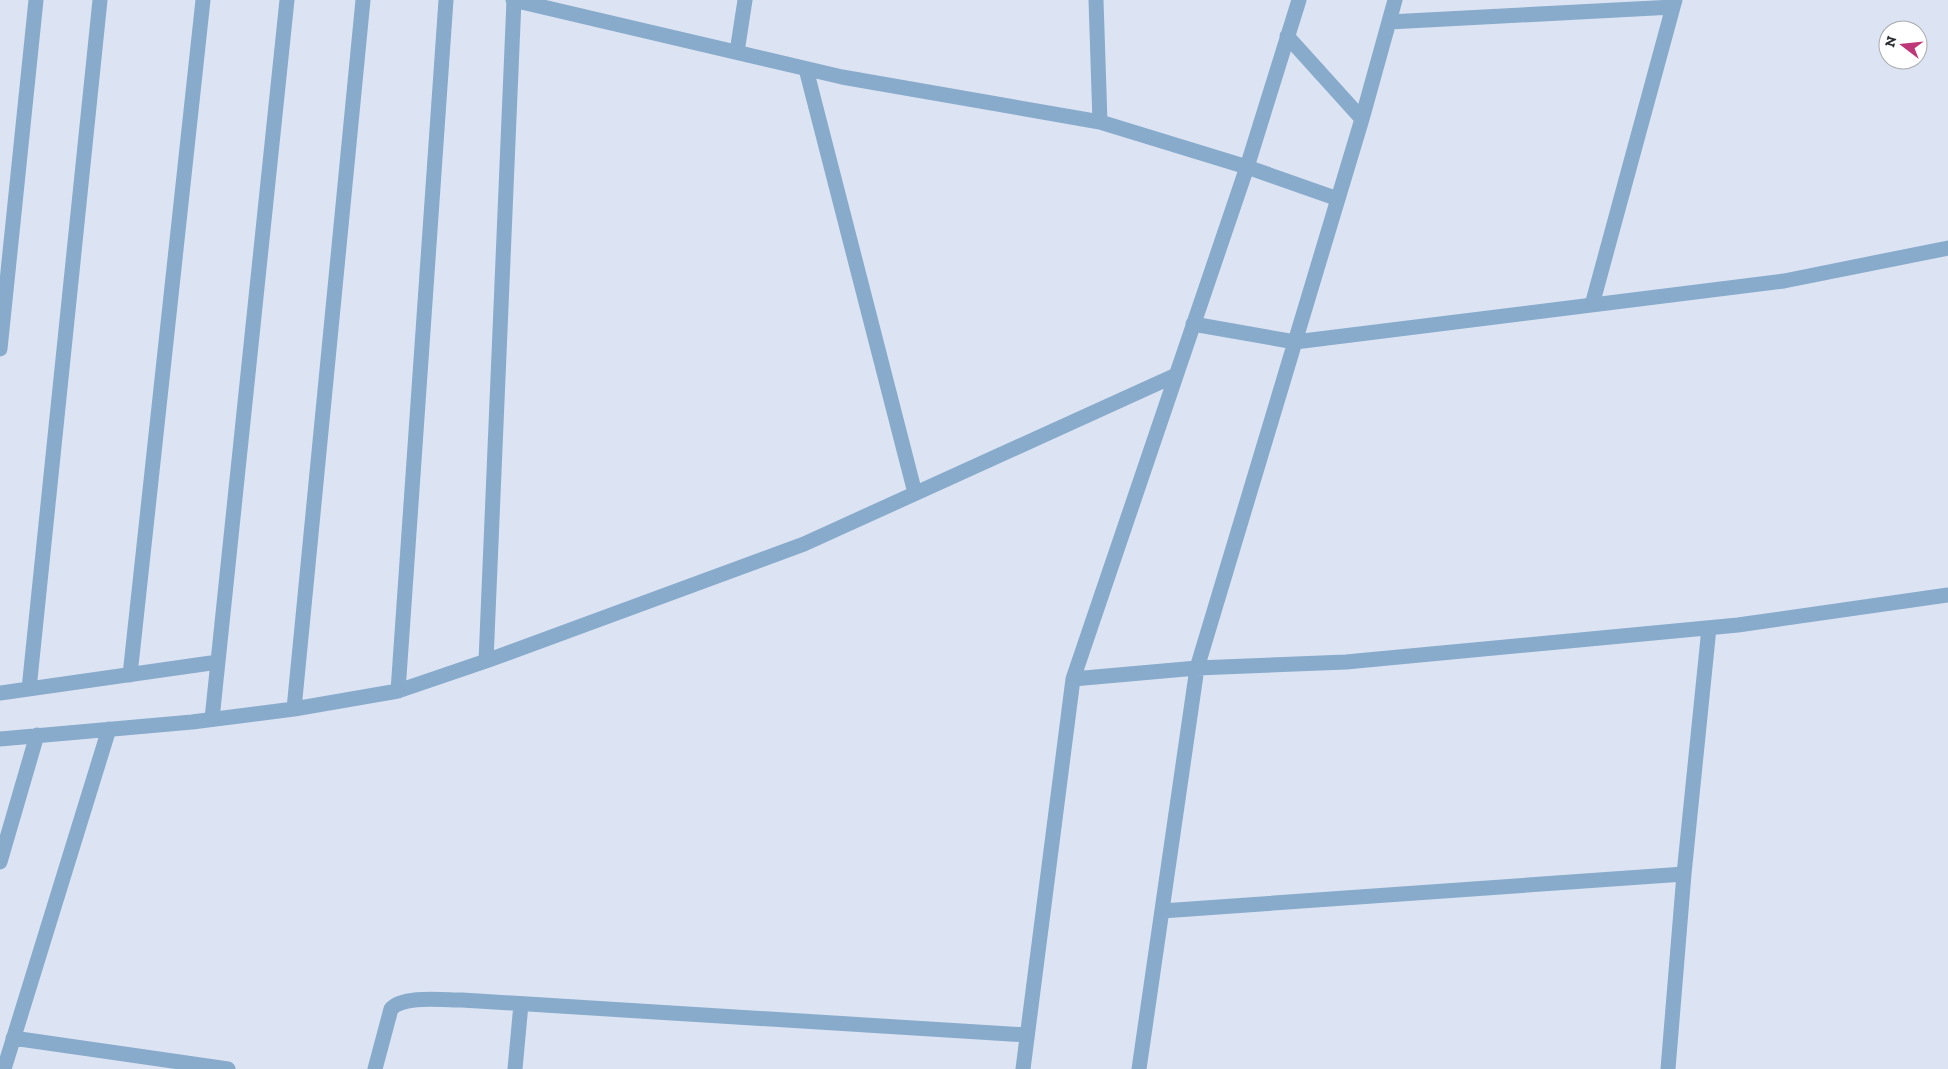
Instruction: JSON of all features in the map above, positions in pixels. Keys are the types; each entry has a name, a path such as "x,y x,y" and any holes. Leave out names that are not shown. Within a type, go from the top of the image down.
{"street":[{"path":"0,348 36,0"},
{"path":"30,689 100,0"},
{"path":"130,675 203,0"},
{"path":"212,719 287,0"},
{"path":"294,709 363,0"},
{"path":"398,691 446,0"},
{"path":"486,661 513,0 806,69 1100,122 1247,167 1338,199"},
{"path":"737,52 745,0"},
{"path":"1096,0 1100,122"},
{"path":"1023,1069 1073,679 1247,167 1299,0"},
{"path":"1139,1069 1197,668 1362,119 1395,0"},
{"path":"1389,22 1674,4 1592,305"},
{"path":"1288,36 1362,119"},
{"path":"806,69 915,493"},
{"path":"1193,324 1295,342 1784,281 1948,248"},
{"path":"0,739 212,719 294,709 398,691 486,661 804,544 1176,374"},
{"path":"1073,679 1197,668 1346,662 1709,628 1948,595"},
{"path":"1668,1069 1684,874 1709,628"},
{"path":"0,693 218,662"},
{"path":"4,1069 108,729"},
{"path":"0,862 37,735"},
{"path":"1162,910 1684,874"},
{"path":"375,1069 388,1015 393,1006 408,1001 462,1000 1027,1036"},
{"path":"515,1069 521,1004"},
{"path":"13,1038 228,1069"}]}
